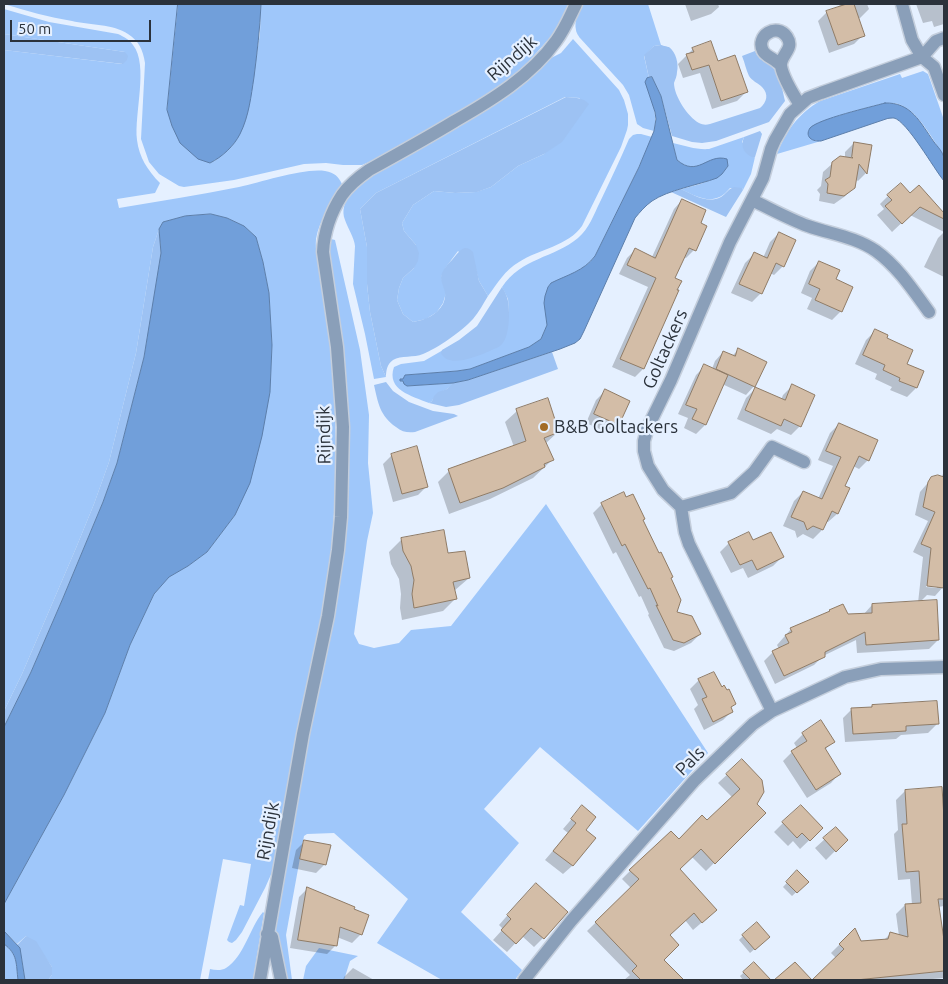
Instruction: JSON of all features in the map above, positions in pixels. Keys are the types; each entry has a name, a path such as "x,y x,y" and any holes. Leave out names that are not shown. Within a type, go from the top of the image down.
{"street":[{"name":"Rijndijk","path":"260,980 303,734 328,616 341,517 342,427 337,347 323,252 324,238 342,195 356,180 369,170 482,106 518,80 540,60 556,41 576,4"},
{"path":"902,4 912,40 922,57 934,67 944,95"},
{"name":"Goltackers","path":"681,507 663,490 648,466 644,452 644,441 648,427 671,380 730,242 764,178 774,140 790,114 808,98 922,57 936,41 944,38"},
{"path":"781,66 790,89 800,105"},
{"path":"752,200 808,226 838,234 859,242 877,252 895,269 929,312"},
{"path":"772,710 689,544 681,507 731,494 754,472 772,447 804,462"},
{"name":"Pals","path":"524,980 571,921 694,781 753,724 772,710 845,678 881,670 944,667"},
{"path":"268,934 272,937 281,980"}],"shaded area":[{"path":"4,4 178,4 167,110 210,163 232,146 247,113 260,33 261,4 569,4 555,32 521,70 455,115 381,157 362,165 304,164 234,180 184,187 159,174 149,162 141,139 145,63 138,43 128,34 116,28 55,18"},
{"path":"178,4 261,4 254,77 246,120 240,134 231,147 210,163 198,159 180,143 167,110"},
{"path":"581,4 648,4 661,45 654,46 644,56 655,111 654,131 637,124 629,95 623,85 578,36 576,24"},
{"path":"4,9 49,22 118,34 133,45 138,54 141,77 137,129 138,146 145,163 160,183 155,193 117,199 119,208 239,187 306,172 325,171 334,174 342,184 320,224 316,239 334,388 336,451 332,544 324,607 273,870 242,932 232,943 227,940 240,905 244,906 251,864 223,859 200,980 48,980 52,975 52,967 45,957 26,936 17,944 4,931 4,904 64,795 105,713 130,645 154,594 168,577 188,566 207,552 235,515 270,392 272,345 269,293 263,262 256,237 244,226 227,218 211,214 185,216 163,222 153,247 136,353 109,462 76,548 22,674 4,711 4,50 122,64 125,52 4,34"},
{"path":"4,34 125,52 128,56 123,64 4,50"},
{"path":"573,39 619,90 628,114 627,130 621,147 582,226 576,233 561,243 514,265 488,296 479,281 476,270 458,251 441,277 446,293 443,303 437,312 426,319 413,322 403,314 397,300 399,288 403,278 414,268 416,245 404,231 402,223 413,205 434,191 476,192 491,187 518,166 544,154 580,98 565,97 376,193 360,209 367,247 367,284 370,312 381,366 386,377 374,379 353,284 355,246 345,220 344,207 346,201 371,176 545,61 561,53"},
{"path":"654,46 669,47 676,58 678,69 674,83 676,94 690,116 700,124 710,124 760,108 766,101 766,92 749,76 742,56 755,51 760,58 777,72 785,101 769,122 716,141 692,142 672,136 661,96 652,77 649,78 644,55"},
{"path":"923,71 928,74 944,120 944,156 914,114 903,106 892,103 854,111 811,127 815,141 821,141 777,154 784,138 799,117 820,101 900,74 902,78"},
{"path":"652,77 661,96 677,160 691,167 714,159 727,159 728,166 722,174 717,178 659,197 649,203 635,218 584,331 580,339 575,343 468,380 453,383 407,386 403,381 400,381 405,375 470,369 529,347 541,339 547,325 544,303 548,287 551,283 580,269 595,256 639,167 654,131 656,119 645,82 647,78"},
{"path":"566,97 581,99 589,104 562,142 544,154 518,166 491,187 477,192 455,193 434,191 413,205 402,223 404,231 416,245 419,253 418,261 414,268 403,278 399,288 397,300 403,314 413,322 426,318 437,311 445,300 441,280 443,272 447,265 464,248 470,249 473,252 479,281 488,296 473,319 456,334 436,348 423,354 393,360 388,366 386,377 381,366 370,312 367,284 367,247 360,209 376,193"},
{"path":"885,103 902,106 919,121 943,156 945,164 944,181 906,127 894,118 821,141 812,140 808,136 810,128 823,121"},
{"path":"760,131 762,134 754,158 744,150 742,144 744,137"},
{"path":"637,134 652,137 647,150 595,256 586,266 551,283 548,287 547,325 541,339 529,347 470,369 405,375 403,381 407,386 453,383 429,403 408,395 397,387 393,375 394,367 401,364 424,361 509,312 508,299 502,287 510,277 528,264 569,245 582,234 593,216 629,139"},
{"path":"744,137 742,142 755,157 751,174 743,190 742,188 730,188 719,197 707,199 700,198 681,189 701,184 714,178 728,166 717,159 692,167 682,164 677,160 673,143 709,149"},
{"path":"734,187 742,188 743,190 726,217 671,192 681,189 701,198 711,200 721,197"},
{"path":"211,214 227,218 244,226 256,237 269,293 272,345 270,392 262,436 250,483 235,515 207,552 169,577 154,594 130,645 105,713 64,795 4,904 4,727 31,672 63,598 117,463 144,357 161,253 159,229 163,222 185,216"},
{"path":"159,229 161,253 144,357 117,463 63,598 31,672 4,727 4,711 22,674 76,548 109,462 136,353 153,247"},
{"path":"331,239 335,240 360,350 369,415 368,463 373,513 367,541 354,634 359,644 374,648 399,643 411,630 451,626 546,504 708,753 638,831 540,747 484,809 519,843 461,912 522,970 515,980 442,980 377,943 408,899 334,833 307,834 304,836 286,935 292,980 286,980 275,925 346,517 328,250"},
{"path":"502,287 508,299 509,312 506,338 503,343 485,353 464,360 456,361 445,358 441,353 442,350 477,326"},
{"path":"552,352 558,369 459,405 446,407 429,403 438,392 447,389 453,383 468,380"},
{"path":"386,382 393,391 409,402 433,411 458,416 415,432 401,430 386,418 378,403 374,385"},
{"path":"263,912 253,980 208,980 210,969 224,969 238,957"},
{"path":"4,931 20,948 25,980 18,980 14,956 4,944"},
{"path":"26,936 36,941 52,967 52,975 48,980 25,980 22,960 17,945"},
{"path":"4,944 14,956 18,980 4,980"},
{"path":"319,948 358,956 350,961 344,980 303,980 306,966"}],"building":[{"path":"847,4 854,4 865,36 838,45 826,11"},
{"path":"711,41 718,61 735,55 748,92 721,101 709,65 692,70 686,54 694,52 692,48"},
{"path":"854,142 872,145 867,174 859,164 855,188 844,196 827,193 828,184 825,180 830,177 832,162 840,156 853,158"},
{"path":"901,183 910,193 919,185 944,213 944,219 920,207 902,224 885,206 892,200 887,195"},
{"path":"682,199 706,210 701,223 707,226 696,251 689,248 675,278 682,281 677,290 679,290 644,369 620,359 656,278 627,265 635,248 655,258"},
{"path":"779,232 796,240 784,267 776,263 762,294 739,284 754,252 767,258"},
{"path":"819,261 840,270 836,279 853,287 842,312 815,300 820,289 809,284"},
{"path":"875,329 888,335 887,338 913,350 907,364 924,371 917,388 899,381 900,378 883,370 885,365 863,355"},
{"path":"738,348 767,362 755,387 716,369 723,351 735,356"},
{"path":"704,364 728,375 706,425 692,419 697,409 686,405"},
{"path":"792,384 815,395 801,427 784,419 781,426 745,410 755,387 785,400"},
{"path":"605,389 630,401 619,425 594,414"},
{"path":"548,398 559,432 544,438 554,460 544,464 545,467 503,488 460,503 448,469 526,441 516,409"},
{"path":"839,423 878,440 869,461 859,456 845,486 850,488 838,514 832,511 823,530 813,526 807,530 804,522 791,517 803,491 822,499 841,457 826,451"},
{"path":"417,446 428,487 402,494 391,454"},
{"path":"938,475 944,477 944,588 927,586 931,548 921,544 935,512 923,507 928,482 931,477"},
{"path":"624,492 626,497 633,494 645,519 643,520 673,577 671,578 681,600 677,612 692,616 701,634 684,643 673,640 650,588 648,589 625,544 622,546 601,503"},
{"path":"444,530 448,553 465,551 470,578 453,582 457,599 414,608 412,594 414,580 411,566 403,551 401,538"},
{"path":"749,532 753,540 771,532 784,557 757,570 752,560 740,565 728,542"},
{"path":"937,600 939,640 866,645 865,632 825,652 825,657 784,676 772,651 789,643 785,635 792,632 790,628 843,604 848,614 872,613 872,604"},
{"path":"714,672 722,687 724,685 727,690 729,689 736,704 731,707 733,712 713,722 702,699 707,697 698,679"},
{"path":"937,701 939,724 906,726 906,731 853,734 851,708"},
{"path":"821,720 835,742 825,748 841,774 816,790 791,751 807,741 802,733"},
{"path":"742,759 762,780 764,792 757,804 766,813 715,864 701,849 680,869 717,910 702,923 694,913 670,935 679,945 664,960 684,980 641,980 632,971 637,966 595,922 639,879 629,870 671,831 679,839 702,815 707,820 740,789 726,774"},
{"path":"942,787 944,899 938,899 944,940 944,971 856,980 812,980 844,949 839,944 855,928 861,941 888,939 890,932 908,937 905,904 921,903 919,871 906,872 902,824 907,824 905,790"},
{"path":"582,805 596,817 586,830 596,838 573,866 553,851 576,823 571,819"},
{"path":"801,805 823,828 810,841 802,833 797,838 782,822"},
{"path":"836,827 848,840 836,852 823,838"},
{"path":"304,840 331,845 326,865 300,859"},
{"path":"797,870 809,882 797,893 786,882"},
{"path":"536,883 568,912 544,939 531,928 516,944 501,930 511,919 507,915"},
{"path":"307,887 355,907 354,909 369,915 362,935 340,927 337,946 298,940"},
{"path":"757,922 770,937 755,950 742,935"},
{"path":"754,962 771,980 751,980 743,972"},
{"path":"795,962 812,980 774,980"}],"place":[{"name":"B&B Goltackers","path":"544,427"}]}
